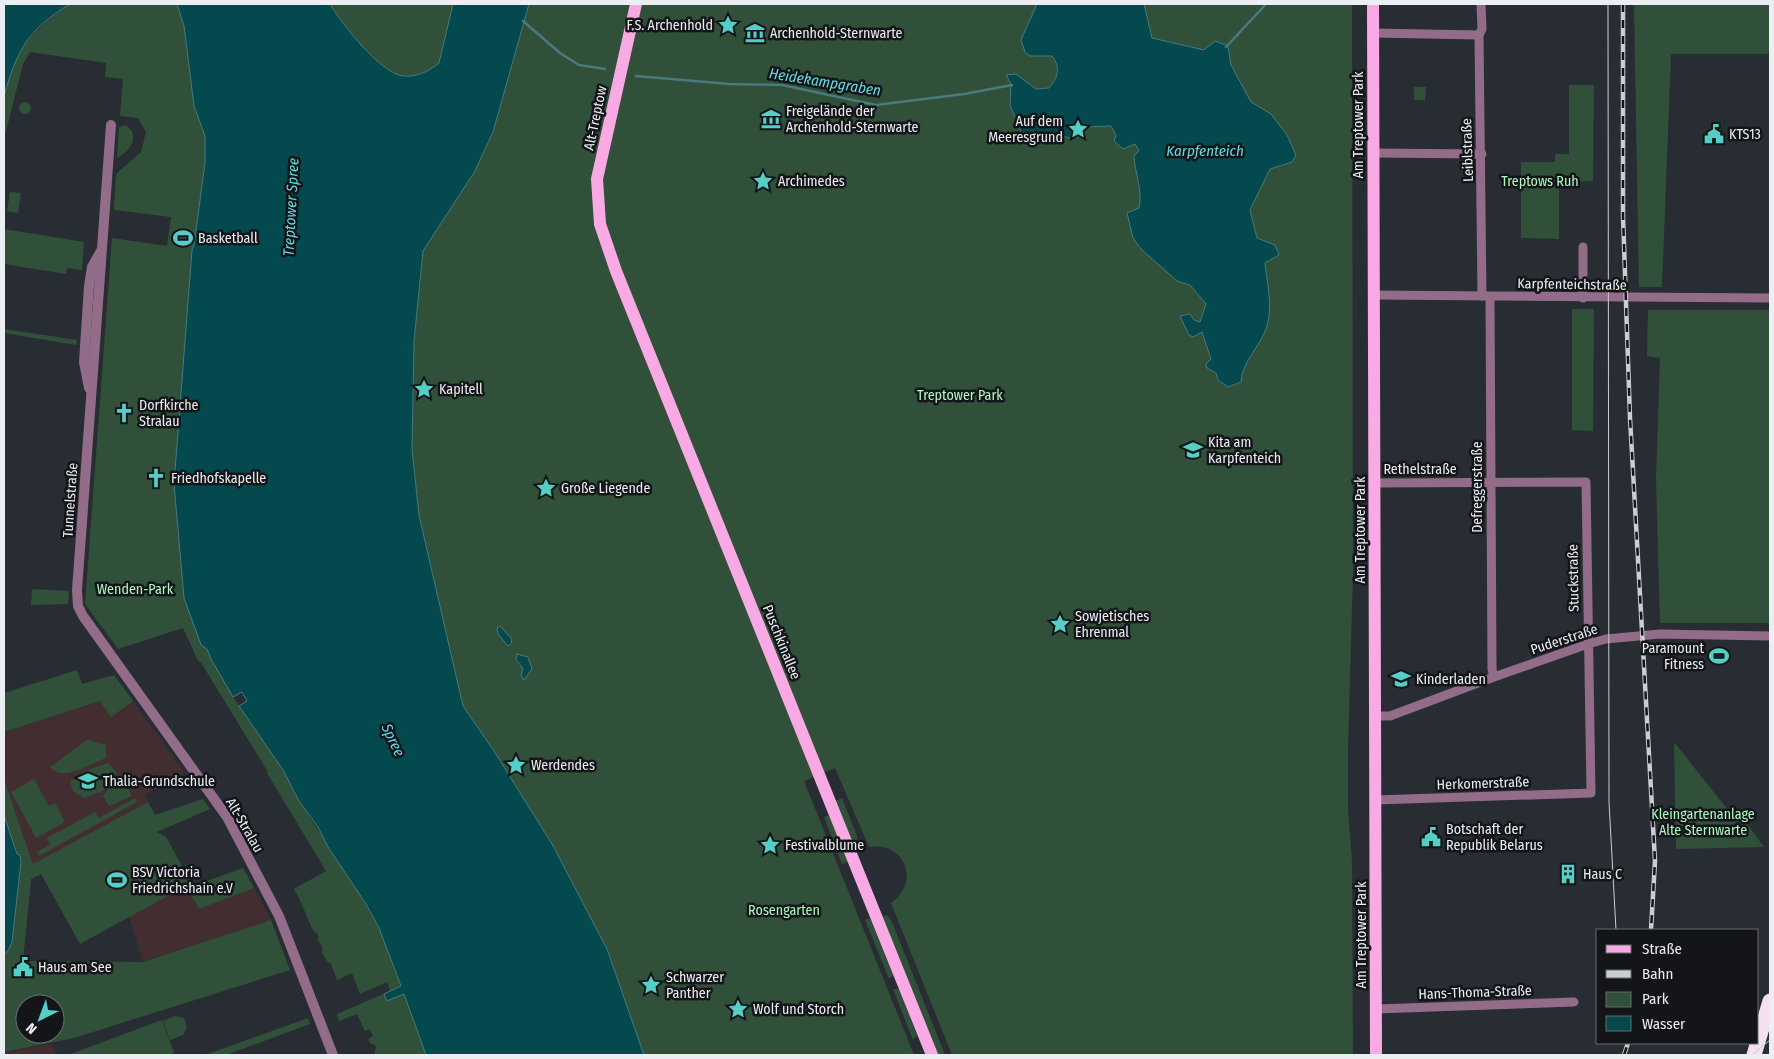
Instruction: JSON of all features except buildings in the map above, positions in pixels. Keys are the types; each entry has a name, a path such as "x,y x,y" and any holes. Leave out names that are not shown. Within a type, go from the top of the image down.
{"highway":[{"path":"1759,1038 1770,1001"}],"main road":[{"name":"Alt-Treptow","path":"605,240 598,212 597,179 636,4"},
{"name":"Am Treptower Park","path":"1373,4 1376,1055"},
{"name":"Puschkinallee","path":"605,240 932,1055"}],"street":[{"name":"Leiblstraße","path":"1481,4 1482,29 1479,35 1486,297"},
{"path":"1373,33 1479,35"},
{"name":"Tunnelstraße","path":"78,606 77,590 91,396 84,362 90,272 101,250 111,124"},
{"path":"1374,153 1482,154"},
{"path":"1583,298 1584,247"},
{"name":"Karpfenteichstraße","path":"1374,295 1770,298"},
{"name":"Defreggerstraße","path":"1486,297 1491,482 1492,669 1494,677"},
{"name":"Rethelstraße","path":"1374,483 1586,482"},
{"name":"Stuckstraße","path":"1586,482 1591,793"},
{"name":"Alt-Stralau","path":"78,606 83,616 227,817 279,916 333,1055"},
{"name":"Puderstraße","path":"1375,716 1390,716 1588,644 1646,634 1770,636"},
{"name":"Herkomerstraße","path":"1375,800 1591,793"},
{"name":"Hans-Thoma-Straße","path":"1376,1010 1574,1002"}],"shaded area":[{"name":"Thalia-Grundschule","path":"100,701 111,716 133,701 185,773 145,795 148,802 33,864 4,779 4,732"},
{"path":"186,886 199,909 254,888 271,920 143,962 129,916"},
{"path":"52,1044 56,1055 4,1055 4,1052"}],"green space":[{"name":"Wenden-Park","path":"70,4 177,4 184,26 194,106 205,136 205,163 192,250 174,484 207,648 211,659 233,697 283,770 299,801 352,881 379,928 426,1055 374,1055 376,1046 370,1043 368,1039 373,1036 370,1029 365,1031 357,1014 339,1021 337,1014 390,991 387,982 360,994 352,973 337,980 330,962 328,963 322,953 322,946 317,940 319,938 317,933 314,932 294,889 326,871 268,772 200,661 198,661 183,628 118,649 85,604 112,238 167,246 171,217 114,210 116,174 141,152 146,132 138,118 120,116 123,79 105,77 106,63 30,52 23,64 4,139 3,101 12,67 27,42 46,21"},
{"path":"330,4 453,4 439,63 418,75 403,76 394,73 383,66 362,46"},
{"name":"Treptower Park","path":"529,4 1352,4 1353,571 1348,810 1352,861 1353,1055 952,1055 891,903 900,894 905,885 907,874 905,865 892,850 882,847 869,847 835,768 804,781 914,1055 644,1055 607,949 552,844 494,751 463,706 419,515 412,449 414,341 423,251 475,171 493,132"},
{"path":"1634,4 1770,4 1770,54 1671,54 1662,287 1639,287"},
{"name":"Treptows Ruh","path":"1569,85 1594,85 1593,181 1559,182 1559,239 1521,238 1521,162 1555,162 1555,154 1569,154"},
{"path":"1414,87 1426,87 1425,100 1414,100"},
{"path":"25,102 31,108 25,114 19,108"},
{"path":"126,125 132,131 132,144 117,158 119,127"},
{"path":"10,192 21,193 18,213 7,211"},
{"path":"4,229 84,242 82,270 67,268 66,274 4,264"},
{"path":"1572,309 1594,309 1593,431 1572,430"},
{"path":"1648,310 1770,310 1770,623 1660,623 1656,479 1660,358 1647,356"},
{"path":"4,329 77,340 76,345 4,333"},
{"path":"32,589 69,591 68,604 31,605"},
{"path":"77,670 82,684 114,675 133,701 111,717 100,701 4,732 4,693"},
{"path":"87,740 106,745 106,758 69,773 55,771 50,767"},
{"name":"Kleingartenanlage Alte Sternwarte","path":"1674,742 1728,810 1737,810 1764,847 1676,849"},
{"path":"108,763 117,773 101,793 99,792 84,798 73,791 70,781 85,771"},
{"path":"119,774 126,777 130,783 127,785 132,796 109,806 103,796"},
{"path":"4,779 33,864 148,802 155,815 203,799 210,809 157,832 166,837 193,886 243,868 254,888 199,909 186,886 80,944 41,874 31,879 23,961 143,962 271,920 290,970 65,1040 65,994 15,994 15,1044 44,1044 4,1052 4,955 12,942 21,863 4,815"},
{"path":"34,779 49,806 55,803 65,822 36,838 11,792"},
{"path":"135,798 137,802 39,856 37,852 50,845 47,838 95,812 99,818"},
{"path":"842,798 857,836 857,842 853,844 835,801"},
{"path":"829,815 848,862 842,864 824,817"},
{"path":"887,915 892,922 945,1055 938,1055 882,917"},
{"path":"870,918 893,975 889,979 865,920"},
{"path":"893,989 899,989 917,1036 913,1040"},
{"path":"175,1016 184,1018 187,1028 183,1035 170,1040 163,1021"},
{"path":"308,1018 310,1024 226,1055 205,1055"},
{"path":"162,1020 174,1053 166,1055 68,1055"}],"water":[{"path":"4,4 70,4 44,22 26,42 14,66 4,96"},
{"path":"177,4 330,4 362,46 383,66 403,76 413,76 431,69 439,63 453,4 529,4 493,132 475,171 423,251 414,341 412,449 419,515 463,706 494,751 552,844 607,949 644,1055 426,1055 404,994 387,1001 384,994 401,986 379,928 366,904 328,847 318,827 299,801 283,770 239,706 247,701 242,692 233,697 207,649 201,645 184,598 174,484 192,250 205,163 205,136 194,106 184,26"},
{"name":"Karpfenteich","path":"1037,4 1144,4 1152,38 1204,50 1215,41 1228,46 1231,65 1251,102 1271,114 1287,135 1296,155 1292,162 1270,169 1250,210 1257,238 1275,245 1279,255 1265,263 1269,294 1269,318 1261,340 1248,360 1241,382 1228,387 1218,380 1216,373 1207,368 1206,364 1211,359 1202,332 1193,337 1189,335 1180,316 1190,314 1194,320 1200,322 1206,304 1190,285 1177,281 1141,249 1133,238 1127,213 1139,208 1140,202 1134,156 1139,151 1135,144 1123,149 1114,141 1116,135 1111,126 1083,127 1078,137 1072,138 1057,135 1040,140 1041,135 1034,131 1022,134 1010,105 1011,84 1006,75 1016,74 1036,89 1049,88 1055,80 1057,72 1057,64 1052,56 1030,56 1025,52 1021,40"},
{"path":"500,626 512,639 511,644 508,646 498,634 497,628"},
{"path":"517,654 528,657 532,669 524,680 521,675 523,669 516,659"},
{"path":"4,815 21,862 12,942 4,955"}],"waterway":[{"name":"Heidekampgraben","path":"1226,47 1266,4"},
{"name":"Heidekampgraben","path":"523,21 560,53 579,65 605,69"},
{"name":"Heidekampgraben","path":"636,76 729,84 782,85 876,105 964,94 1012,85"}],"tram line":[{"path":"1608,4 1609,802 1616,929"},
{"path":"1752,1055 1770,1040"}],"railway":[{"path":"1623,4 1623,216 1630,418 1655,861 1651,929"},
{"path":"1624,1055 1628,1044"}],"place":[{"name":"F.S. Archenhold","path":"728,25"},
{"name":"Archenhold-Sternwarte","path":"755,33"},
{"name":"Freigelände der Archenhold-Sternwarte","path":"771,119"},
{"name":"Auf dem Meeresgrund","path":"1078,129"},
{"name":"KTS13","path":"1714,134"},
{"name":"Archimedes","path":"763,181"},
{"name":"Basketball","path":"183,238"},
{"name":"Kapitell","path":"424,389"},
{"name":"Dorfkirche Stralau","path":"124,413"},
{"name":"Kita am Karpfenteich","path":"1193,450"},
{"name":"Friedhofskapelle","path":"156,478"},
{"name":"Große Liegende","path":"546,488"},
{"name":"Sowjetisches Ehrenmal","path":"1060,624"},
{"name":"Paramount Fitness","path":"1719,656"},
{"name":"Kinderladen","path":"1401,679"},
{"name":"Werdendes","path":"516,765"},
{"name":"Thalia-Grundschule","path":"88,781"},
{"name":"Botschaft der Republik Belarus","path":"1431,837"},
{"name":"Festivalblume","path":"770,845"},
{"name":"Haus C","path":"1568,874"},
{"name":"BSV Victoria Friedrichshain e.V","path":"117,880"},
{"name":"Haus am See","path":"23,967"},
{"name":"Schwarzer Panther","path":"651,985"},
{"name":"Wolf und Storch","path":"738,1009"}],"water label":[{"name":"Treptower Spree","path":"291,207"},
{"name":"Spree","path":"393,740"}],"park label":[{"name":"Rosengarten","path":"784,910"}]}
